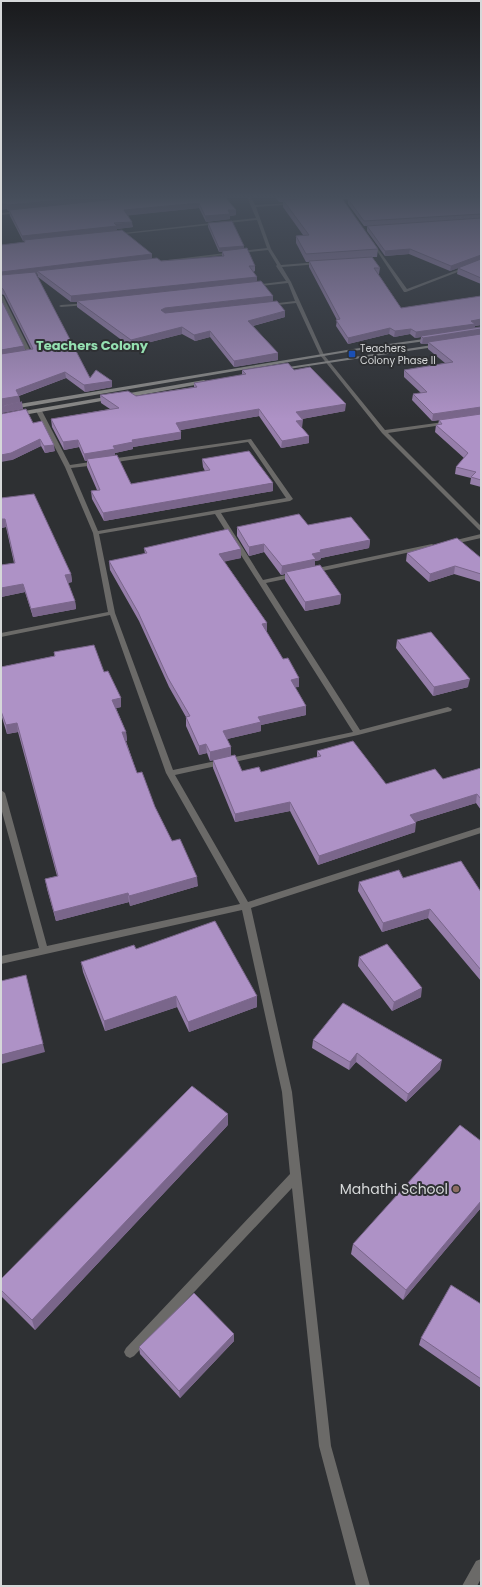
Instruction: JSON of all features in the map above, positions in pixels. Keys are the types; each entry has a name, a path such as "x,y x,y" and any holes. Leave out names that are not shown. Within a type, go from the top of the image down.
{"street":[{"path":"281,271 289,282 322,356 384,432 481,529"},
{"path":"392,271 406,291 458,271"},
{"path":"249,286 289,282"},
{"path":"1,296 30,354 23,355"},
{"path":"266,306 297,302"},
{"path":"62,306 93,303"},
{"path":"1,409 440,338"},
{"path":"275,370 445,344"},
{"path":"121,397 214,381"},
{"path":"1,418 114,398"},
{"path":"39,411 68,467 96,533 112,613 170,773 246,906 287,1092 325,1446 363,1586"},
{"path":"384,432 459,420"},
{"path":"68,467 249,440 290,499 96,533"},
{"path":"216,512 358,733"},
{"path":"306,572 481,536"},
{"path":"261,582 299,574"},
{"path":"1,635 112,613"},
{"path":"170,773 358,733 448,709"},
{"path":"1,793 44,950"},
{"path":"1,960 246,906 481,830"},
{"path":"130,1352 296,1176"},
{"path":"468,1586 481,1566"}],"building":[{"path":"37,271 253,271 257,277 71,296"},
{"path":"314,271 376,271 401,308 481,296 481,319 471,321 475,324 416,332 411,329 395,331 390,328 348,338 336,320 340,319"},
{"path":"465,271 481,271 481,278"},
{"path":"35,272 90,378 96,370 112,381 84,385 65,372 16,390 19,396 1,399 1,354 33,349 3,289 1,288 1,275"},
{"path":"261,281 273,296 165,308 161,310 165,313 277,301 285,311 248,321 278,353 234,361 210,331 194,335 182,327 131,340 77,301"},
{"path":"1,299 24,346 1,350"},
{"path":"480,327 481,329 423,338 421,336"},
{"path":"481,334 481,407 433,414 413,394 427,392 404,370 453,362 428,342"},
{"path":"288,363 294,370 310,367 346,404 296,412 303,420 296,421 309,436 282,441 259,409 176,423 181,432 132,440 133,442 113,446 115,449 84,454 78,440 63,442 51,419 119,408 100,395 128,391 136,396 197,387 194,383 246,374 242,370"},
{"path":"22,402 1,407 1,406"},
{"path":"26,409 33,423 42,421 54,445 44,446 40,439 11,453 1,455 1,414"},
{"path":"481,414 481,480 471,477 476,472 456,467 468,453 436,425 442,424 439,420"},
{"path":"249,451 273,483 103,513 91,491 100,490 87,459 117,455 131,484 210,470 202,459"},
{"path":"34,494 71,574 65,575 75,601 31,609 23,584 1,588 1,565 15,563 5,519 1,519 1,498"},
{"path":"299,514 308,525 351,517 370,540 320,550 321,552 312,554 316,559 282,566 264,544 249,547 237,527"},
{"path":"228,529 241,549 219,554 267,623 262,624 283,659 288,658 299,678 291,680 306,706 258,717 261,722 223,731 231,747 210,752 206,744 199,746 186,717 190,716 168,678 138,612 109,561 147,553 144,548"},
{"path":"457,538 481,558 481,574 455,566 430,574 407,553"},
{"path":"320,565 341,595 305,602 286,572"},
{"path":"431,632 470,679 434,687 397,640"},
{"path":"94,645 104,672 108,671 121,698 112,700 126,732 122,732 137,773 142,772 155,807 172,841 180,839 197,877 129,896 128,893 54,912 45,879 58,876 17,723 6,725 1,711 1,667 55,656 54,652"},
{"path":"353,741 386,784 435,769 443,779 481,768 481,799 477,794 410,815 416,823 319,856 290,802 235,814 213,760 235,755 242,771 259,767 261,772 321,756 317,751"},
{"path":"461,861 481,892 481,970 430,909 383,923 359,882 399,870 403,878"},
{"path":"215,921 257,996 188,1022 176,996 104,1021 81,962 134,945 136,949"},
{"path":"387,944 422,988 394,1002 359,957"},
{"path":"26,975 43,1044 1,1055 1,981"},
{"path":"343,1003 442,1060 408,1094 357,1053 350,1062 313,1040"},
{"path":"192,1086 228,1114 32,1320 1,1290 1,1279"},
{"path":"460,1125 481,1141 481,1201 406,1290 353,1244"},
{"path":"451,1285 481,1304 481,1379 421,1338"},
{"path":"194,1293 234,1334 179,1391 139,1347"}],"place":[{"name":"Teachers Colony Phase II","path":"352,354"},
{"name":"Mahathi School","path":"456,1189"}],"district":[{"name":"Teachers Colony","path":"92,345"}]}
